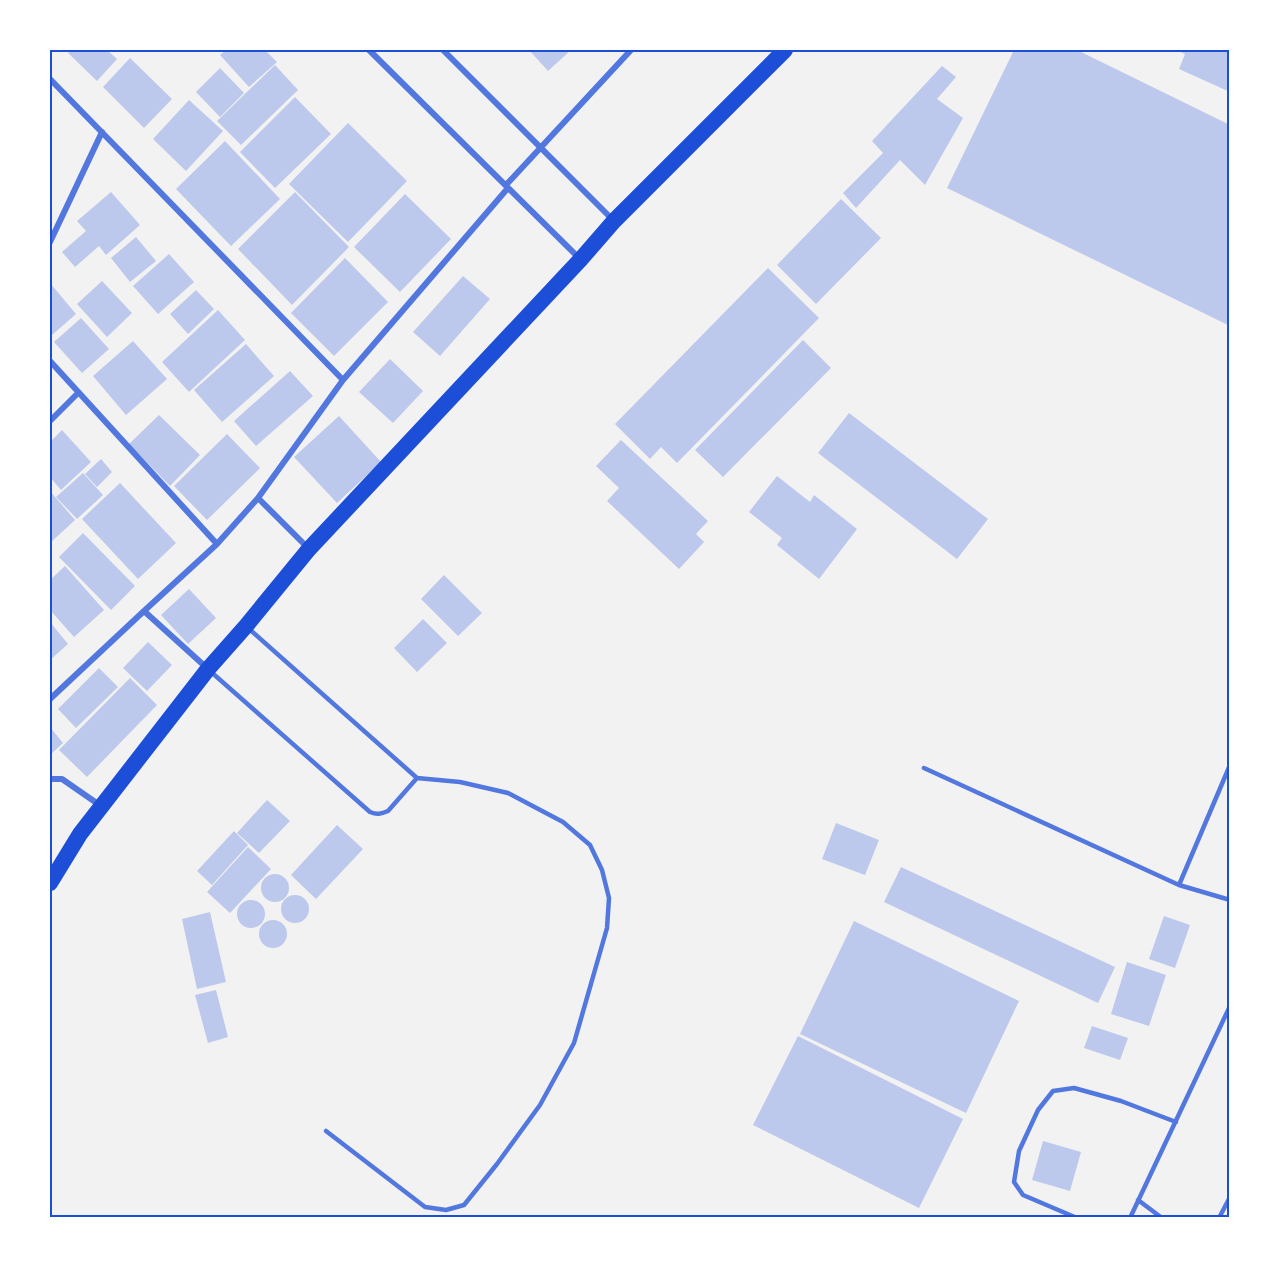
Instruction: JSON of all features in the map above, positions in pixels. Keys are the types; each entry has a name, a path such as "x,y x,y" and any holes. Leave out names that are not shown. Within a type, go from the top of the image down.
{"highway":[{"path":"50,883 80,834 101,806 208,669 309,549 614,221 785,50"}],"street":[{"path":"369,50 581,259"},
{"path":"443,50 614,221"},
{"path":"50,699 217,544 258,498 343,380 540,147 631,50"},
{"path":"50,79 343,380"},
{"path":"50,242 102,132"},
{"path":"50,361 217,544"},
{"path":"50,421 78,393"},
{"path":"258,498 309,549"},
{"path":"144,611 208,669"},
{"path":"50,778 62,779 101,806"}],"lane":[{"path":"246,626 417,777 460,782 508,793 563,822 590,845 602,870 609,898 607,928 574,1043 540,1105 464,1205 446,1210 425,1207 326,1131"},
{"path":"208,669 370,812 382,814 388,811 417,777"},
{"path":"1179,885 1230,765"},
{"path":"924,768 1179,885 1230,900"},
{"path":"1130,1218 1230,1006"},
{"path":"1077,1218 1023,1195 1014,1182 1019,1151 1038,1110 1053,1091 1074,1088 1121,1101 1176,1122"},
{"path":"1219,1218 1230,1197"},
{"path":"1138,1200 1162,1218"}],"building":[{"path":"71,50 107,50 117,59 97,81 68,53"},
{"path":"226,50 265,50 277,62 249,87 220,55"},
{"path":"529,50 571,50 548,71"},
{"path":"1014,50 1077,50 1230,125 1230,326 947,188"},
{"path":"1176,50 1230,50 1230,92 1179,69 1185,54"},
{"path":"130,58 172,99 144,128 103,87"},
{"path":"275,65 298,90 241,145 217,121"},
{"path":"942,66 956,77 937,99 963,118 925,185 900,160 856,208 843,193 883,153 872,141"},
{"path":"220,68 244,93 220,117 196,92"},
{"path":"295,97 331,134 275,188 240,152"},
{"path":"189,100 223,131 186,171 153,139"},
{"path":"348,123 407,181 348,242 289,184"},
{"path":"225,141 280,199 231,246 176,189"},
{"path":"111,192 140,225 106,255 99,246 75,267 62,252 86,231 77,221"},
{"path":"295,192 349,247 292,305 238,249"},
{"path":"405,194 451,239 400,292 354,247"},
{"path":"841,199 881,238 816,304 777,265"},
{"path":"136,237 156,261 130,282 111,258"},
{"path":"169,254 194,282 158,314 133,286"},
{"path":"345,258 388,302 334,356 291,313"},
{"path":"768,268 819,318 677,463 661,447 650,459 615,424"},
{"path":"463,276 490,299 440,356 413,332"},
{"path":"102,281 132,313 107,337 77,304"},
{"path":"50,283 76,314 52,335 50,333"},
{"path":"196,290 214,309 188,334 170,314"},
{"path":"218,310 245,340 189,392 162,362"},
{"path":"81,318 109,349 82,373 54,342"},
{"path":"803,340 831,368 723,477 695,450"},
{"path":"133,341 167,379 126,415 93,376"},
{"path":"246,344 274,376 222,422 194,390"},
{"path":"390,359 423,391 393,423 359,392"},
{"path":"290,371 313,396 256,446 234,421"},
{"path":"849,413 988,519 957,559 818,453"},
{"path":"159,415 200,455 170,486 129,444"},
{"path":"339,416 381,462 337,503 294,457"},
{"path":"62,430 91,462 61,490 50,477 50,442"},
{"path":"227,434 260,468 207,520 174,486"},
{"path":"621,440 708,521 696,534 704,542 679,569 607,501 619,488 596,466"},
{"path":"101,459 112,472 97,487 85,474"},
{"path":"83,473 103,495 77,519 56,497"},
{"path":"777,476 810,502 814,495 857,529 819,579 777,545 782,538 749,512"},
{"path":"120,483 176,543 138,579 82,519"},
{"path":"50,491 75,520 50,543"},
{"path":"83,533 135,586 111,610 59,557"},
{"path":"65,566 104,610 74,637 50,610 50,580"},
{"path":"444,575 482,613 458,636 421,599"},
{"path":"189,589 216,618 188,644 161,615"},
{"path":"423,619 447,643 417,672 394,648"},
{"path":"50,622 68,644 50,660"},
{"path":"148,642 172,665 147,691 123,668"},
{"path":"99,668 118,687 76,728 58,709"},
{"path":"130,678 157,705 87,777 59,750"},
{"path":"50,727 63,743 50,755"},
{"path":"267,800 290,821 259,853 237,833"},
{"path":"836,823 879,840 865,875 822,859"},
{"path":"337,825 363,849 316,899 291,875"},
{"path":"234,831 248,845 212,885 197,871"},
{"path":"248,847 271,869 230,913 207,892"},
{"path":"901,867 1115,967 1098,1003 884,902"},
{"path":"275,874 285,878 289,888 285,898 275,902 265,898 261,888 265,878"},
{"path":"295,895 305,899 309,909 305,919 295,923 285,919 281,909 285,899"},
{"path":"251,900 261,904 265,914 261,924 251,928 241,924 237,914 241,904"},
{"path":"210,912 226,982 197,989 182,919"},
{"path":"1164,916 1190,925 1175,968 1149,959"},
{"path":"273,920 283,924 287,934 283,944 273,948 263,944 259,934 263,924"},
{"path":"854,921 1019,1001 966,1113 800,1034"},
{"path":"1127,962 1166,975 1149,1026 1111,1014"},
{"path":"216,990 228,1037 208,1043 195,995"},
{"path":"1092,1026 1128,1038 1120,1060 1084,1048"},
{"path":"798,1036 963,1119 919,1208 753,1125"},
{"path":"1043,1141 1081,1152 1070,1191 1032,1180"}]}
